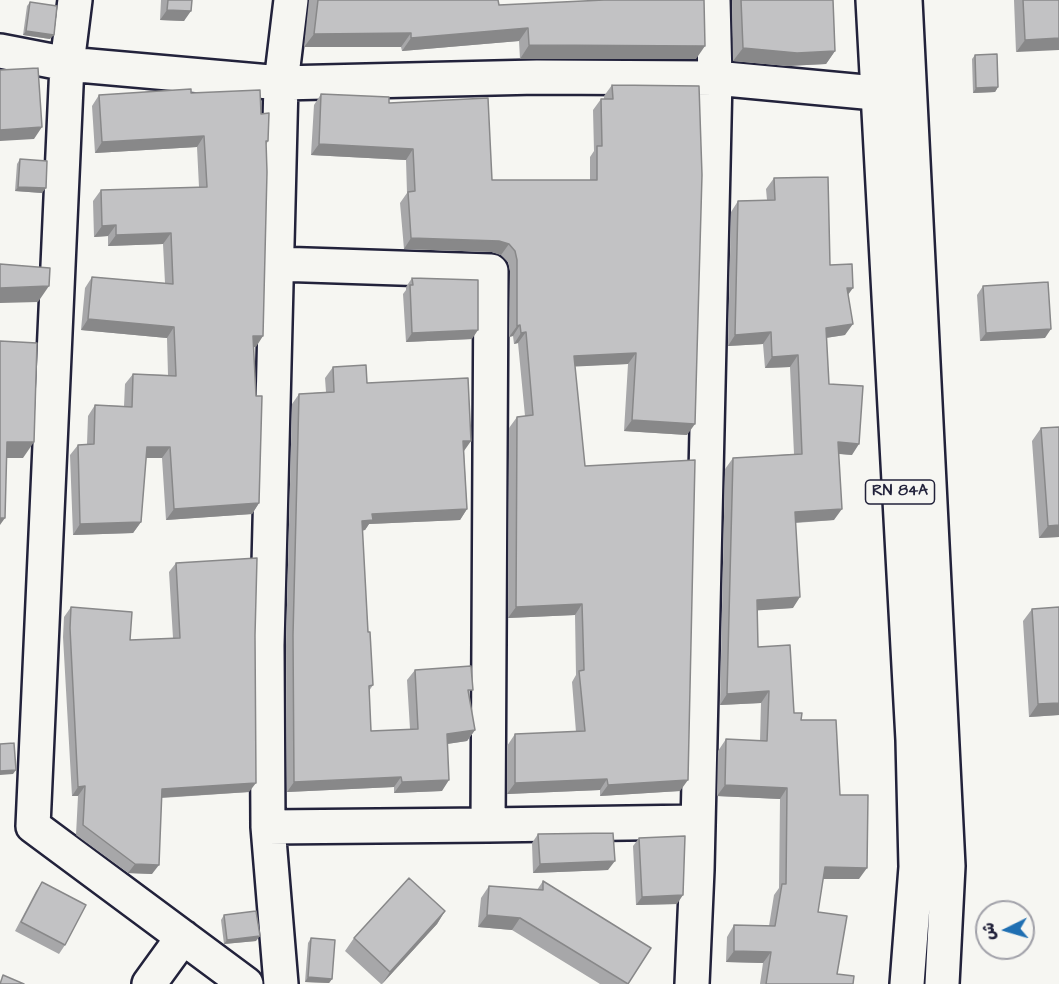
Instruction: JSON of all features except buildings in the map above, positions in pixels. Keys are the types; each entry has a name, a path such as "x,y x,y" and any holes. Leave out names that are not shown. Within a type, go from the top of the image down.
{"street":[{"path":"75,0 67,64 33,826 246,984"},
{"path":"281,984 268,827 267,645 281,83 291,0"},
{"path":"692,984 698,822 715,78 714,0"},
{"name":"RN 84A","path":"873,0 895,94 948,866 942,984"},
{"name":"RN 84A","path":"904,0 895,94 916,867 907,984"},
{"path":"0,51 67,64 281,83 537,77 715,78 895,94"},
{"path":"276,264 491,271 488,825"},
{"path":"268,827 698,822"},
{"path":"149,984 183,937"}]}
